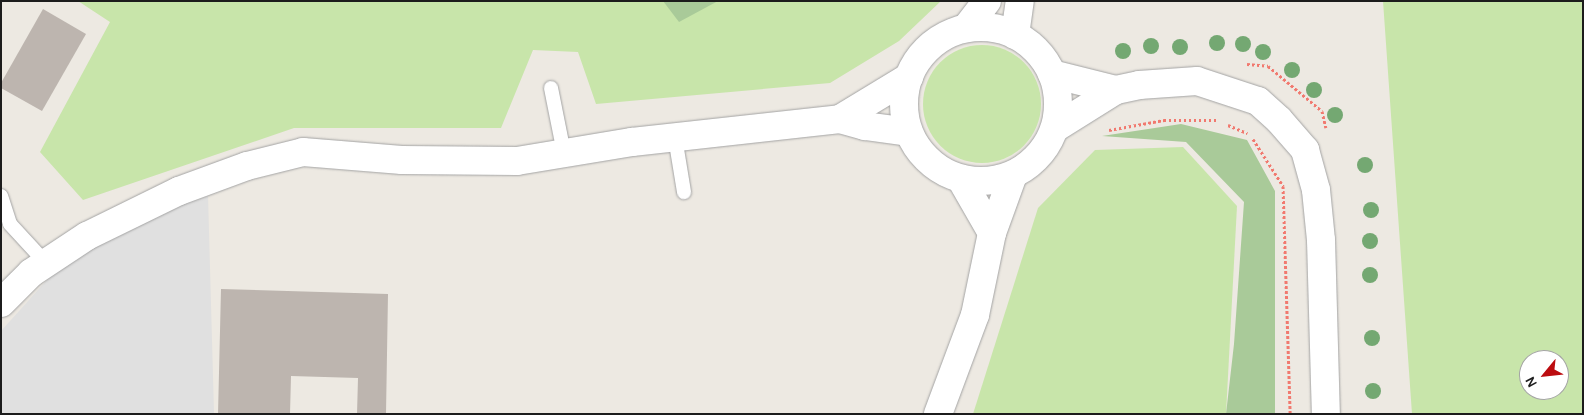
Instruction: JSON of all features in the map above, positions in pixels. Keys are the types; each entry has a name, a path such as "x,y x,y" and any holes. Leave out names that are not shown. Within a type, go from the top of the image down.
{"street":[{"path":"966,28 987,1"},
{"path":"1015,35 1020,1"},
{"path":"991,27 1015,35 1041,55 1052,74 1058,92 1055,128 1048,144 1033,162 1013,175 996,180 961,179 933,163 921,152 909,132 904,114 908,77 921,55 942,37 966,28 991,27"},
{"path":"1052,74 1116,90"},
{"path":"840,119 908,77"},
{"path":"1055,128 1116,90 1139,85 1198,81 1226,88 1258,100 1305,150 1316,190 1321,240 1326,414"},
{"path":"1,303 31,273 87,236 179,190 247,166 303,152 402,160 517,161 675,137 840,119 865,126 909,132"},
{"path":"938,414 976,315 992,233 1013,175"},
{"path":"961,179 992,233"}],"lane":[{"path":"551,88 564,153"},
{"path":"675,137 684,192"},
{"path":"1,196 6,224 46,263"}],"path":[{"path":"1240,64 1268,66 1322,111 1329,138"},
{"path":"1100,132 1164,120 1218,120 1250,134 1283,186 1290,414"}],"green space":[{"path":"78,1 941,1 899,41 830,83 596,104 578,52 533,50 501,128 294,128 83,200 40,152 110,22"},
{"path":"663,1 718,1 679,22"},
{"path":"1383,1 1583,1 1583,414 1412,414"},
{"path":"982,45 1005,49 1024,62 1037,81 1041,104 1037,127 1024,146 1005,159 982,163 959,159 940,146 927,127 923,104 927,81 940,62 959,49"},
{"path":"1181,124 1247,140 1275,191 1275,414 1226,414 1234,344 1244,202 1186,142 1102,136"},
{"path":"1183,147 1237,206 1226,414 973,414 1038,208 1095,150"}],"shaded area":[{"path":"208,196 214,414 1,414 1,331 56,270 85,249 169,209"}],"building":[{"path":"43,9 86,34 42,111 1,88 1,83"},
{"path":"221,289 388,294 386,414 357,414 358,378 291,376 290,414 218,414"}]}
